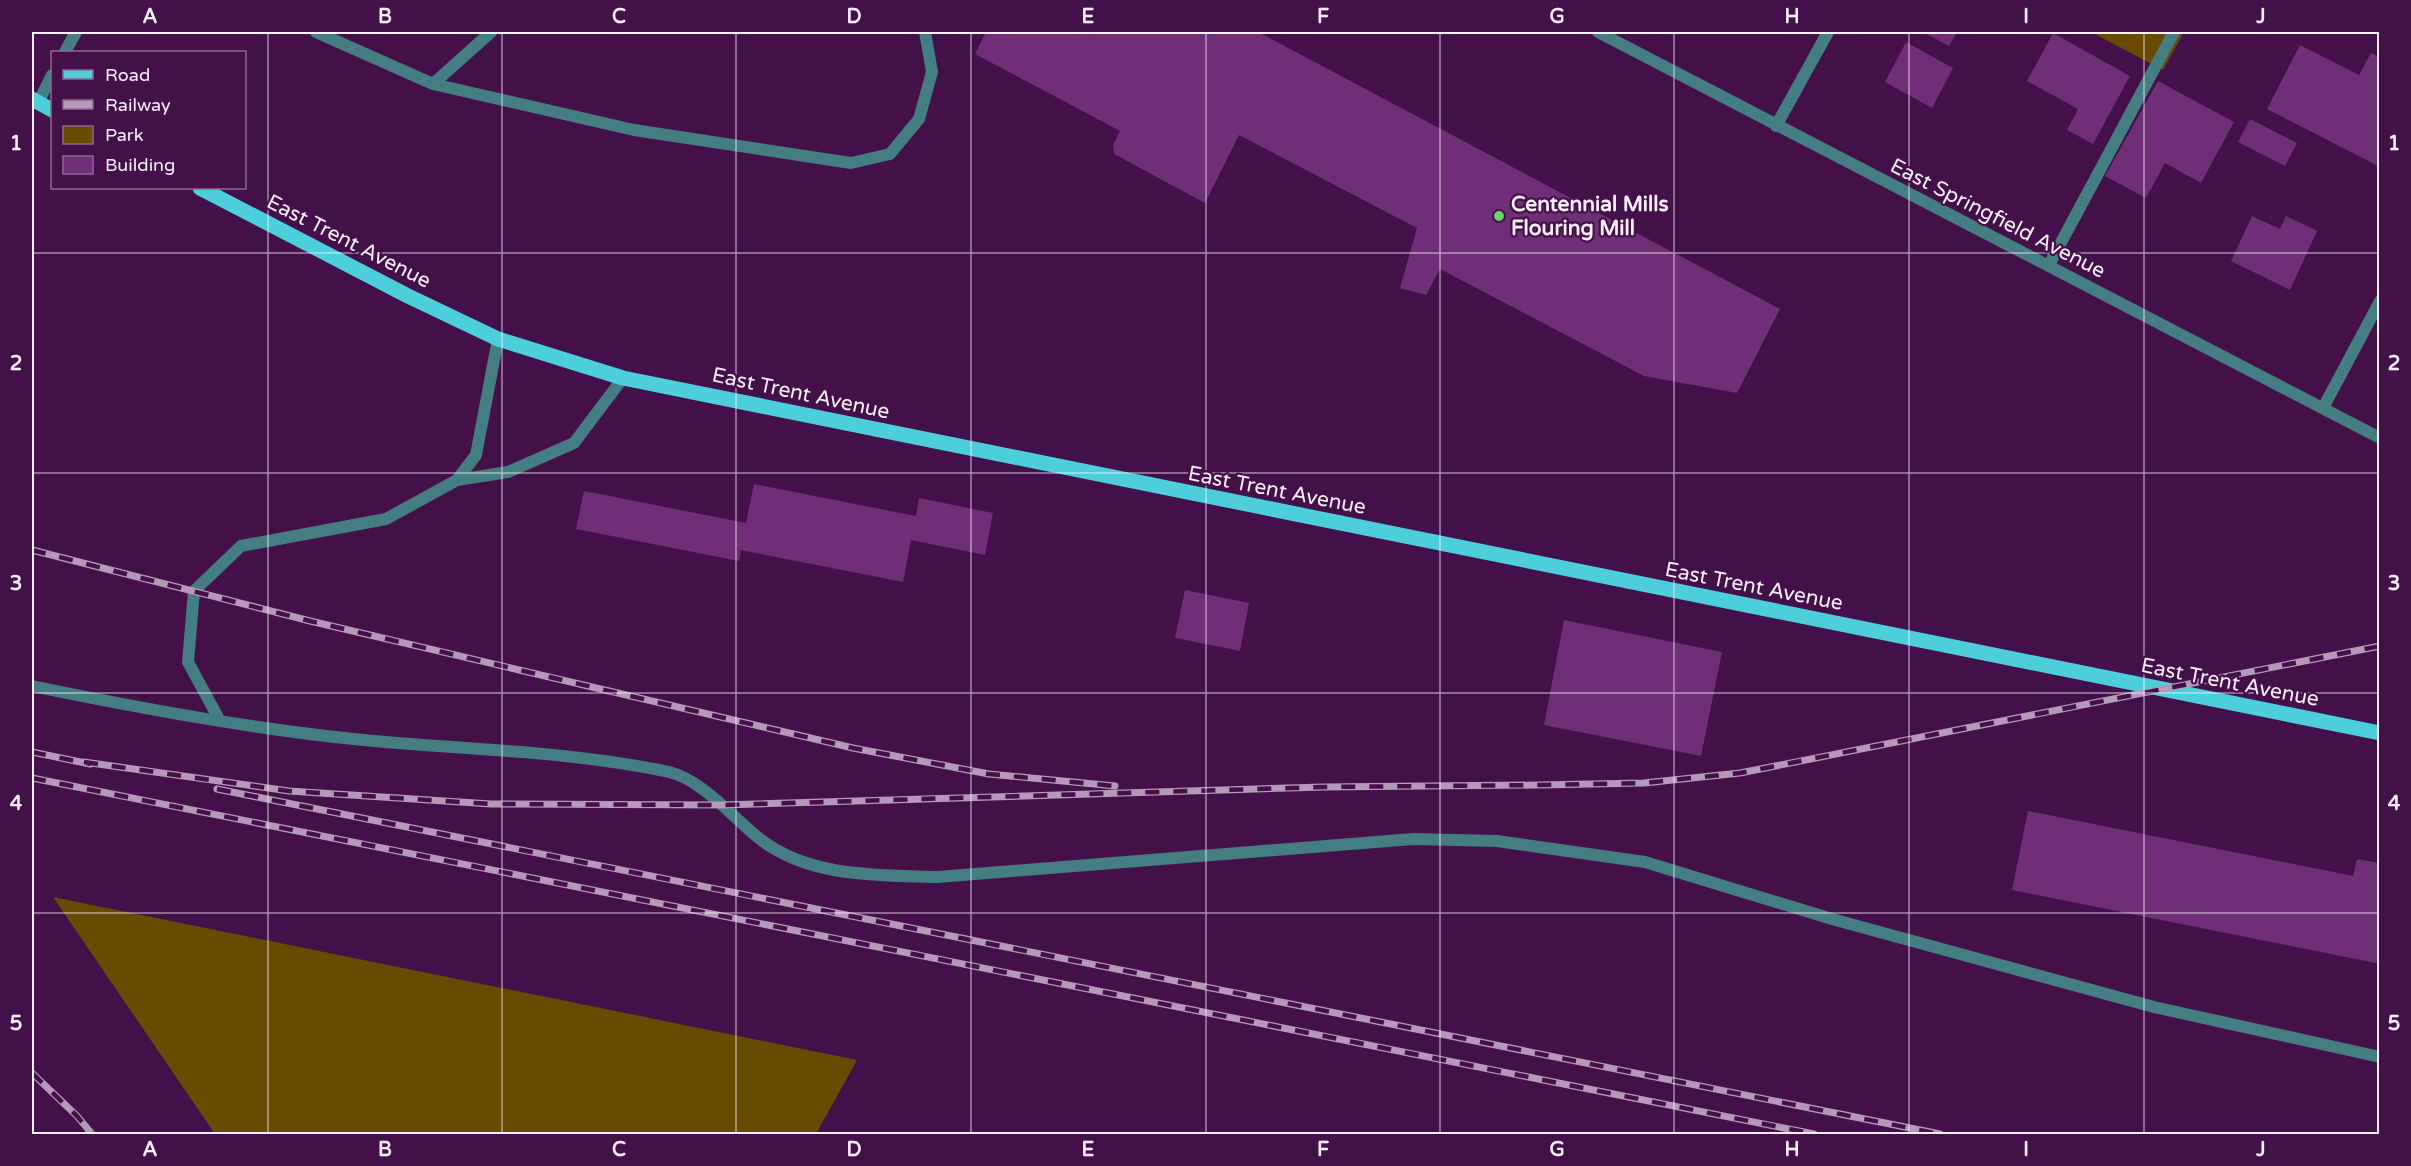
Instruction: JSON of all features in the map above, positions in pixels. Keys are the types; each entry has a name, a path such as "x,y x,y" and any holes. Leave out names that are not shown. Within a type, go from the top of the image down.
{"main road":[{"path":"35,101 51,109"},
{"name":"East Trent Avenue","path":"202,189 408,296 498,339 623,378 2379,733"}],"street":[{"path":"66,51 76,32"},
{"path":"316,32 433,84 634,130 851,163 890,154 919,119 932,72 925,32"},
{"path":"433,84 491,32"},
{"name":"East Springfield Avenue","path":"1598,32 2379,438"},
{"path":"1776,126 1828,32"},
{"path":"2049,265 2174,32"},
{"path":"35,101 51,77"},
{"path":"2323,408 2379,301"},
{"path":"457,480 476,455 498,339"},
{"path":"220,721 188,662 194,591 241,546 386,519 457,480 508,472 573,443 623,378"},
{"path":"32,686 157,712 353,739 615,760 675,774 722,805 762,841 784,853 814,866 867,875 938,877 1413,839 1497,842 1645,862 1832,919 2154,1007 2379,1057"}],"green space":[{"path":"2091,32 2184,32 2163,70"},
{"path":"53,897 857,1060 816,1134 215,1134"}],"building":[{"name":"Centennial Mills Flouring Mill","path":"986,32 1258,32 1780,309 1737,393 1644,376 1440,269 1426,295 1400,288 1417,228 1239,135 1205,203 1114,154 1113,145 1120,131 975,54"},
{"path":"1923,32 1957,32 1949,46"},
{"path":"2053,33 2130,76 2093,144 2067,130 2078,109 2027,81"},
{"path":"1906,42 1953,68 1932,108 1885,82"},
{"path":"2300,45 2359,75 2371,53 2380,57 2380,167 2267,109"},
{"path":"2158,81 2234,122 2201,183 2165,163 2146,198 2105,176"},
{"path":"2250,119 2297,143 2285,166 2238,142"},
{"path":"2252,216 2280,229 2286,216 2317,231 2290,290 2231,261"},
{"path":"754,484 916,516 919,498 993,513 985,555 911,540 903,582 741,550 739,561 576,529 584,491 746,523"},
{"path":"1185,590 1249,603 1240,651 1175,638"},
{"path":"1564,620 1722,652 1701,756 1544,725"},
{"path":"2028,811 2353,876 2357,859 2380,863 2380,964 2012,890"}],"railway":[{"path":"32,550 310,621 853,748 989,774 1115,786"},
{"path":"84,762 289,791 491,804 722,805 1324,787 1644,783 1740,773 2380,646"},
{"path":"32,752 90,764"},
{"path":"32,778 1814,1134"},
{"path":"217,789 1940,1134"},
{"path":"32,1073 77,1116 92,1134"}],"place":[{"name":"Centennial Mills Flouring Mill","path":"1499,216"}]}
